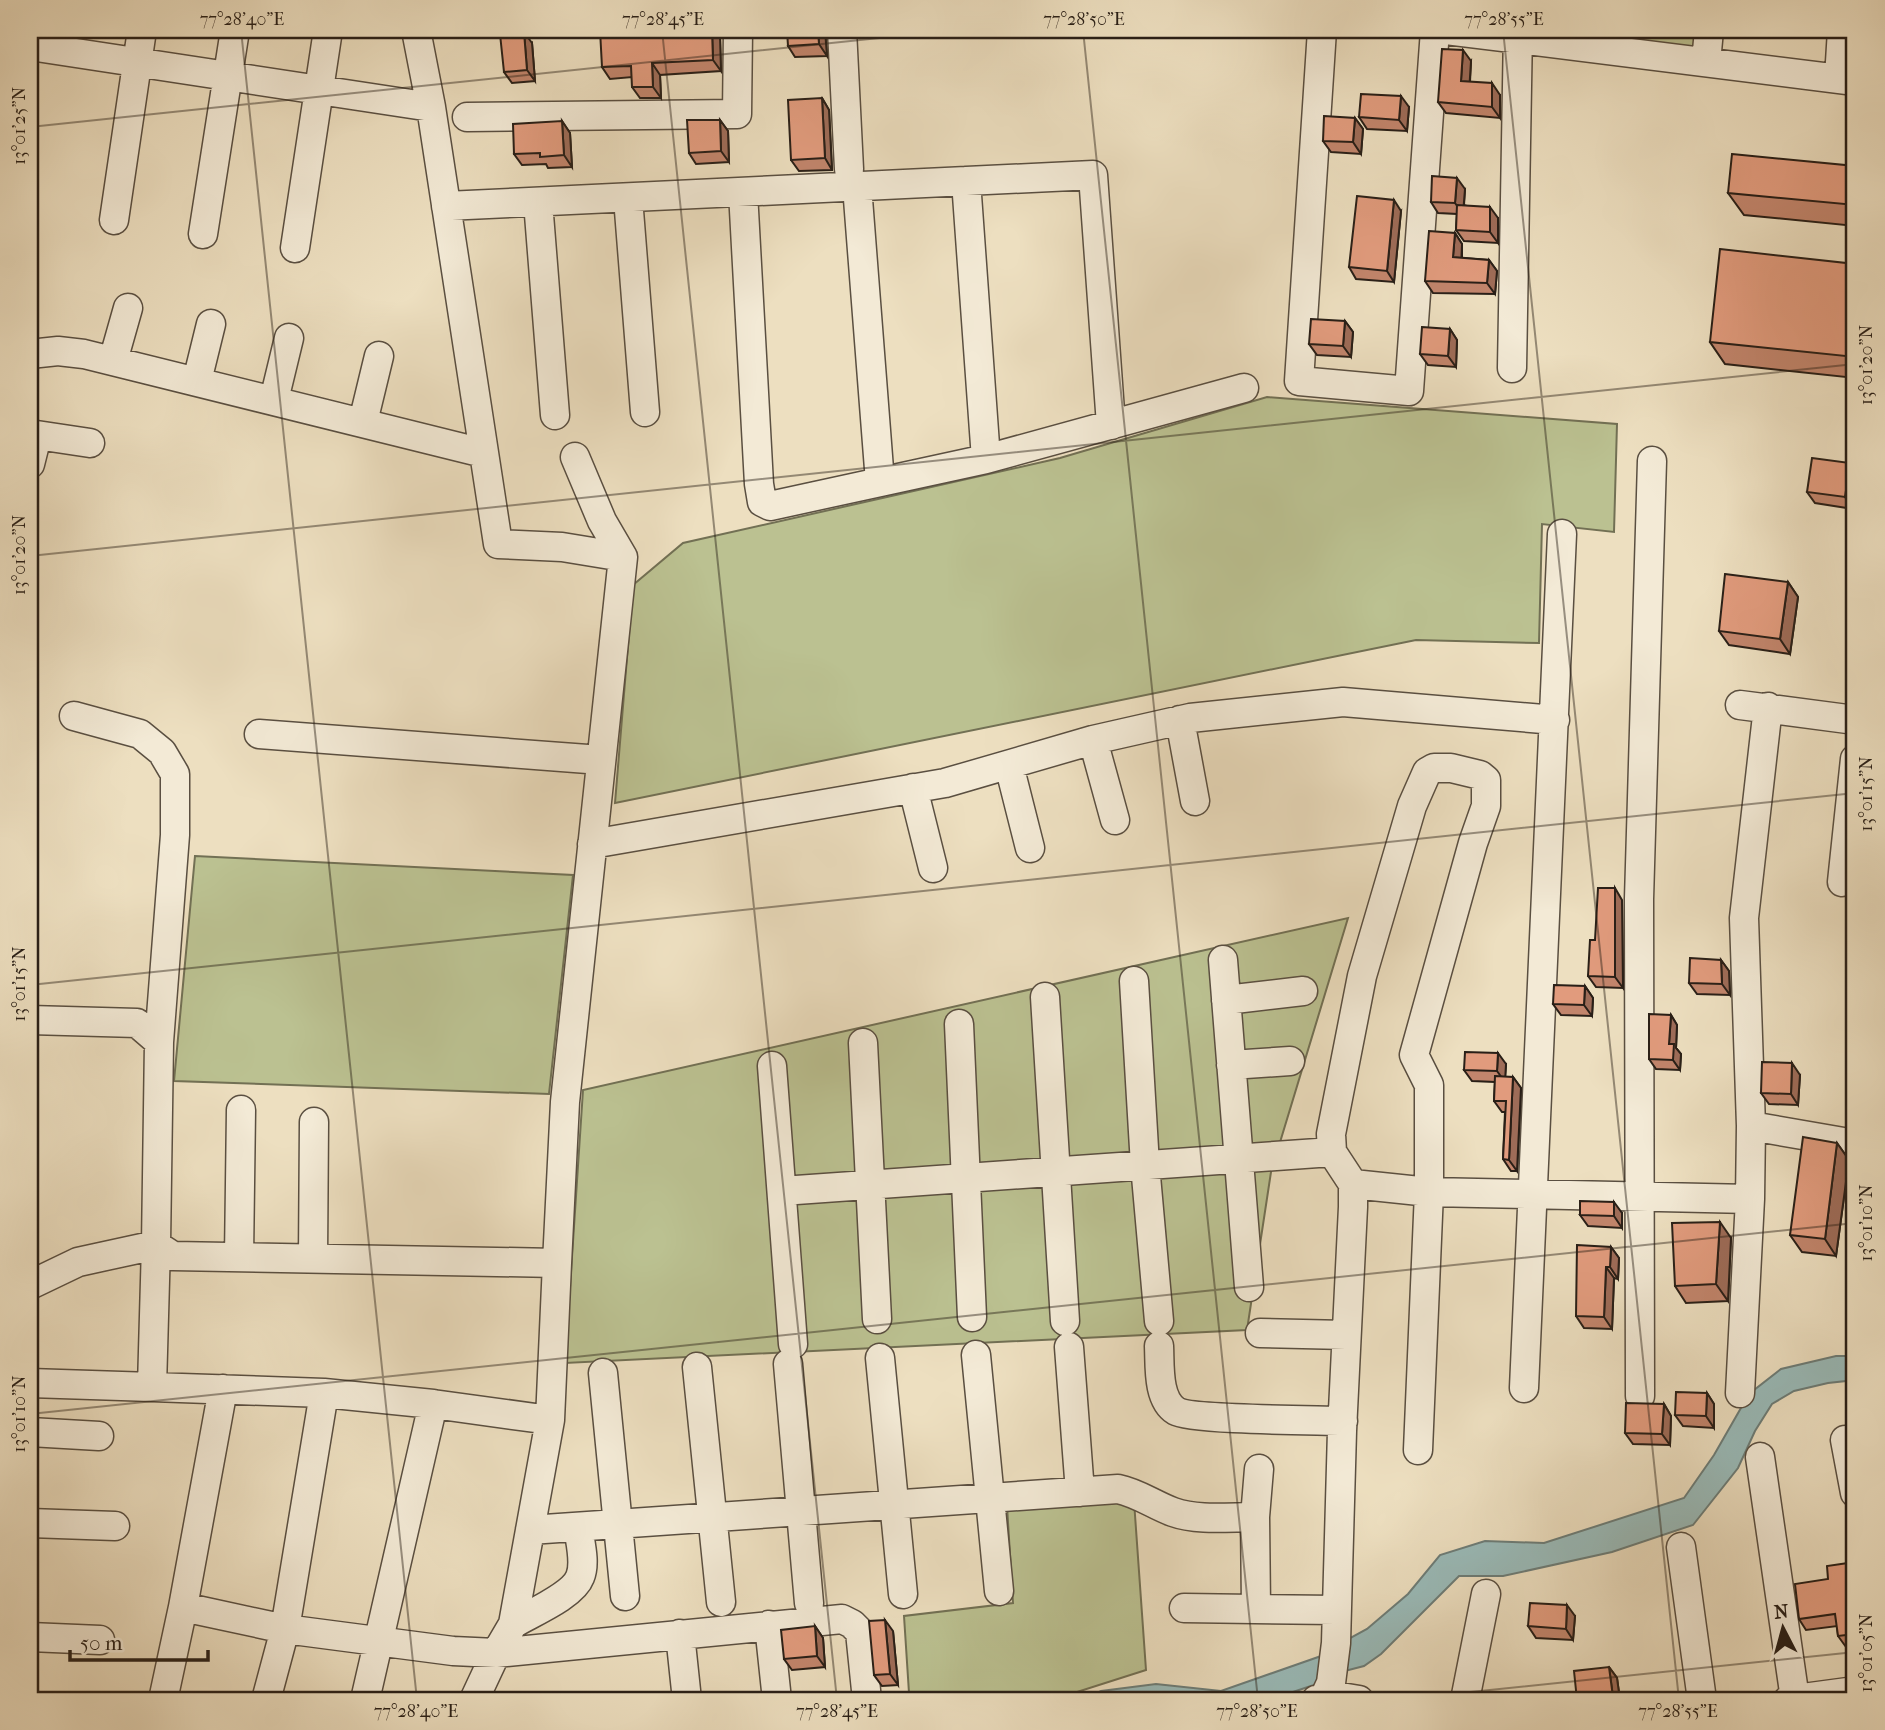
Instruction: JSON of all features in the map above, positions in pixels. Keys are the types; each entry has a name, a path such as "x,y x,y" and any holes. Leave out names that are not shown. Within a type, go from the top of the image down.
{"street":[{"path":"114,220 142,30"},
{"path":"203,234 235,30"},
{"path":"295,248 328,30"},
{"path":"416,30 431,107 498,544 562,547 623,557"},
{"path":"467,117 737,114 738,30"},
{"path":"842,30 880,482"},
{"path":"1322,30 1299,381 1409,391 1435,30"},
{"path":"1446,30 1614,40 1706,62 1847,79 1842,30"},
{"path":"1706,62 1709,30"},
{"path":"1512,368 1518,35"},
{"path":"42,41 137,62 431,107"},
{"path":"446,206 743,192 853,177 966,181 1093,175 1111,425"},
{"path":"966,181 986,460"},
{"path":"743,192 758,484 762,502 770,506 986,460 1244,388"},
{"path":"628,198 645,412"},
{"path":"538,202 555,415"},
{"path":"113,362 128,308"},
{"path":"197,381 211,324"},
{"path":"274,400 289,338"},
{"path":"30,354 58,351 113,362 484,453"},
{"path":"363,422 379,356"},
{"path":"30,464 34,435 90,443"},
{"path":"474,1700 513,1624 550,1420 565,1102 623,557 602,522 575,457"},
{"path":"1640,1396 1639,899 1652,460"},
{"path":"1524,1388 1562,534"},
{"path":"592,844 945,783 1093,740 1180,720 1343,702 1555,720"},
{"path":"1740,705 1855,720"},
{"path":"1740,1393 1751,1126 1744,918 1768,707"},
{"path":"74,716 139,734 162,752 175,774 175,835 159,1042 152,1387"},
{"path":"1180,720 1195,801"},
{"path":"259,734 601,760"},
{"path":"1093,740 1115,820"},
{"path":"1842,882 1855,759"},
{"path":"1009,765 1030,848"},
{"path":"1359,1700 1324,1694 1336,1643 1335,1610 1353,1184 1332,1152 1331,1134 1362,976 1412,806 1426,772 1434,768 1451,768 1480,775 1486,780 1487,792 1483,816 1473,843 1414,1055 1429,1085 1429,1192 1418,1450"},
{"path":"913,788 933,868"},
{"path":"1223,960 1249,1287"},
{"path":"1134,981 1162,1389 1177,1412 1202,1416 1343,1421"},
{"path":"1226,1000 1303,991"},
{"path":"1045,997 1080,1492"},
{"path":"30,1020 137,1023 159,1042"},
{"path":"959,1024 972,1317"},
{"path":"863,1043 877,1319"},
{"path":"1231,1065 1290,1061"},
{"path":"772,1066 809,1603"},
{"path":"239,1257 241,1110"},
{"path":"313,1258 314,1122"},
{"path":"1751,1126 1855,1144"},
{"path":"782,1191 1332,1152"},
{"path":"1353,1184 1429,1192 1750,1199"},
{"path":"30,1285 78,1262 156,1245 173,1256 557,1263"},
{"path":"1260,1333 1346,1335"},
{"path":"976,1355 999,1591"},
{"path":"880,1358 903,1594"},
{"path":"697,1367 721,1602"},
{"path":"603,1373 625,1596"},
{"path":"30,1383 324,1393 550,1420"},
{"path":"163,1700 223,1389"},
{"path":"266,1700 285,1629 324,1393"},
{"path":"365,1700 433,1404"},
{"path":"30,1432 99,1436"},
{"path":"1845,1440 1855,1488"},
{"path":"1760,1457 1792,1700 1855,1691"},
{"path":"1256,1607 1255,1517 1259,1469"},
{"path":"530,1530 1118,1489 1133,1492 1175,1513 1202,1518 1255,1517"},
{"path":"30,1523 115,1525"},
{"path":"513,1624 569,1593 581,1576 582,1553 578,1527"},
{"path":"1681,1547 1702,1700"},
{"path":"1465,1700 1486,1594"},
{"path":"183,1607 285,1629 453,1651 496,1653 842,1619 860,1632 867,1700"},
{"path":"1184,1608 1335,1610"},
{"path":"769,1625 777,1700"},
{"path":"680,1634 687,1700"},
{"path":"30,1637 100,1640"}],"green space":[{"path":"1628,30 1697,30 1696,49 1627,41"},
{"path":"1267,397 1617,424 1614,532 1542,524 1539,643 1416,640 615,803 633,585 683,543 1060,458"},
{"path":"195,856 573,875 549,1094 174,1081"},
{"path":"1348,918 1271,1172 1247,1330 565,1363 583,1090"},
{"path":"1134,1501 1146,1670 1052,1700 874,1700 874,1697 909,1693 904,1616 1013,1603 1007,1506"}],"water":[{"path":"1836,1356 1855,1356 1855,1380 1794,1391 1772,1404 1755,1431 1738,1468 1693,1525 1612,1552 1503,1576 1459,1576 1381,1654 1364,1666 1341,1672 1341,1643 1367,1629 1408,1594 1440,1555 1485,1541 1544,1543 1684,1498 1714,1455 1749,1394 1781,1369"},
{"path":"1324,1655 1323,1682 1269,1700 1083,1700 1101,1691 1156,1684 1221,1691"}],"building":[{"path":"600,30 712,30 713,60 652,63 653,87 632,87 631,66 602,67"},
{"path":"787,30 818,30 819,44 788,46"},
{"path":"524,32 527,70 504,72 500,34"},
{"path":"1442,49 1463,50 1461,81 1492,83 1492,107 1438,102"},
{"path":"1361,94 1401,96 1399,120 1359,117"},
{"path":"822,98 825,158 791,160 788,100"},
{"path":"1324,116 1355,118 1353,142 1323,141"},
{"path":"687,120 720,120 721,151 689,153"},
{"path":"562,121 564,155 540,157 540,153 514,154 513,124"},
{"path":"1732,154 1855,166 1855,205 1728,193"},
{"path":"1432,176 1457,178 1455,203 1431,202"},
{"path":"1357,196 1394,200 1387,271 1349,267"},
{"path":"1457,205 1490,207 1490,232 1456,230"},
{"path":"1429,231 1455,233 1453,257 1489,260 1487,283 1425,281"},
{"path":"1720,249 1855,264 1855,357 1710,342"},
{"path":"1311,319 1345,321 1343,346 1309,344"},
{"path":"1422,327 1450,329 1448,356 1420,354"},
{"path":"1812,458 1850,463 1845,497 1807,492"},
{"path":"1725,574 1788,582 1780,639 1719,631"},
{"path":"1855,586 1855,648 1848,647"},
{"path":"1598,888 1615,888 1615,977 1588,976 1590,940 1595,940"},
{"path":"1690,958 1721,960 1722,984 1689,983"},
{"path":"1554,985 1585,986 1584,1005 1553,1004"},
{"path":"1649,1014 1671,1015 1669,1044 1674,1044 1673,1060 1649,1059"},
{"path":"1465,1052 1498,1053 1497,1071 1464,1070"},
{"path":"1762,1062 1792,1063 1791,1094 1761,1093"},
{"path":"1495,1076 1513,1077 1509,1160 1503,1159 1506,1101 1494,1101"},
{"path":"1803,1137 1837,1143 1825,1239 1790,1235"},
{"path":"1580,1201 1614,1202 1614,1216 1580,1215"},
{"path":"1720,1222 1716,1284 1675,1286 1672,1223"},
{"path":"1577,1245 1611,1247 1610,1267 1606,1267 1604,1317 1576,1316"},
{"path":"1676,1392 1707,1393 1706,1416 1675,1415"},
{"path":"1626,1403 1664,1404 1662,1434 1625,1433"},
{"path":"1855,1562 1855,1634 1838,1636 1835,1614 1799,1619 1795,1584 1828,1579 1827,1566"},
{"path":"1530,1603 1567,1605 1566,1629 1528,1626"},
{"path":"885,1620 890,1674 874,1675 869,1621"},
{"path":"815,1626 817,1656 784,1659 781,1630"},
{"path":"1609,1667 1613,1697 1577,1700 1574,1671"}]}
